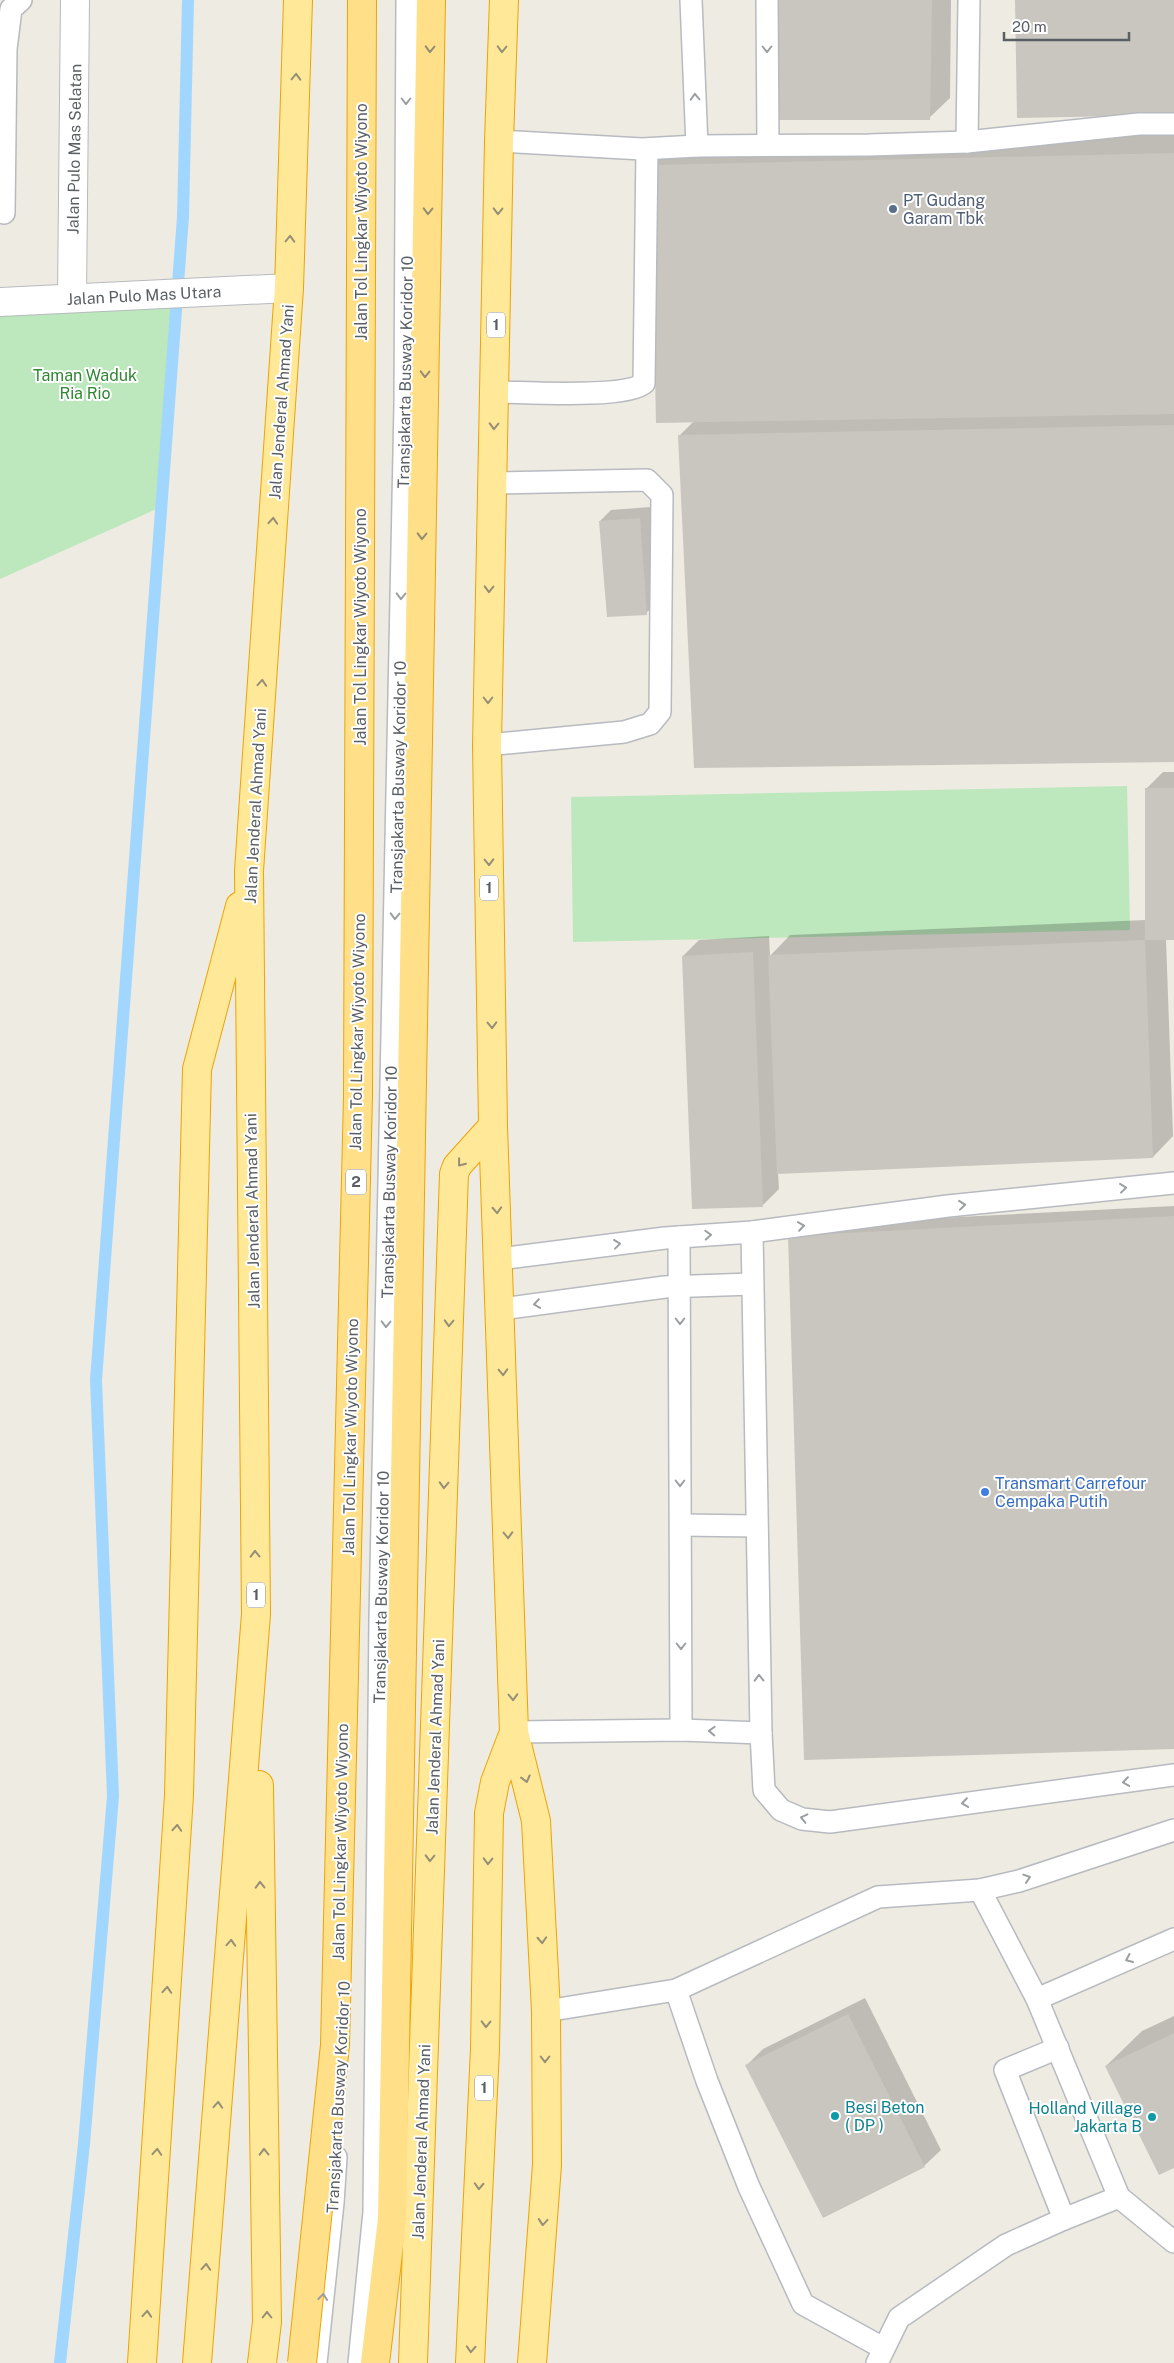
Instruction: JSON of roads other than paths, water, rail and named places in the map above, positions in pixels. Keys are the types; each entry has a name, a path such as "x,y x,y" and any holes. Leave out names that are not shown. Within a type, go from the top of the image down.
{"highway":[{"name":"Jalan Jenderal Ahmad Yani","path":"262,2363 267,2322 256,1614 249,871 289,288 298,0"},
{"name":"Jalan Tol Lingkar Wiyoto Wiyono","path":"302,2363 335,2045 358,1096 362,0"},
{"path":"375,2363 392,2219 431,0"},
{"name":"1","path":"470,2363 485,2049 489,1813 495,1782 514,1732 493,1126 487,745 499,141 504,0"},
{"path":"142,2363 179,1795 197,1069 249,871"},
{"name":"Jalan Jenderal Ahmad Yani","path":"414,2363 454,1174 457,1166 493,1126"},
{"name":"Jalan Jenderal Ahmad Yani","path":"197,2363 256,1614"},
{"path":"514,1732 536,1821 546,2011 547,2165 532,2363"}],"street":[{"name":"Jalan Pulo Mas Selatan","path":"75,0 80,298"},
{"name":"Jalan Pulo Mas Utara","path":"0,302 289,288"}],"lane":[{"path":"4,213 6,49 11,9 22,0"},
{"name":"Transjakarta Busway Koridor 10","path":"316,2363 333,2203 347,1898 338,1404 367,0"},
{"name":"Transjakarta Busway Koridor 10","path":"359,2363 374,2212 380,1609 405,404 407,0"},
{"path":"691,0 697,146"},
{"path":"766,0 768,145"},
{"path":"967,142 969,0"},
{"path":"499,141 647,149 697,146 869,145 967,142 1139,124 1174,124"},
{"path":"495,392 607,393 639,388 644,383 647,149"},
{"path":"487,745 624,732 650,724 660,712 662,495 648,480 492,482"},
{"path":"499,1259 679,1237 752,1232 948,1206 1174,1183"},
{"path":"752,1232 760,1733 764,1790 781,1810 802,1819 830,1822 1174,1775"},
{"path":"679,1237 681,1730"},
{"path":"500,1309 680,1286 752,1284"},
{"path":"680,1525 756,1526"},
{"path":"514,1732 681,1730 760,1733"},
{"path":"546,2011 676,1990 878,1897 980,1890 1019,1881 1174,1830"},
{"path":"980,1890 1038,2000 1119,2197 1174,2242"},
{"path":"1038,2000 1174,1939"},
{"path":"676,1990 721,2116 749,2186 803,2304 880,2356 899,2318 1006,2245 1119,2197"},
{"path":"1058,2048 1005,2070 1064,2219"}],"waterway":[{"path":"60,2363 84,2144 113,1796 96,1380 183,217 188,0"}],"place":[{"name":"PT Gudang Garam Tbk","path":"893,209"},
{"name":"Transmart Carrefour Cempaka Putih","path":"985,1492"},
{"name":"Besi Beton ( DP )","path":"835,2116"},
{"name":"Holland Village Jakarta B","path":"1152,2117"}],"park label":[{"name":"Taman Waduk Ria Rio","path":"85,384"}]}
